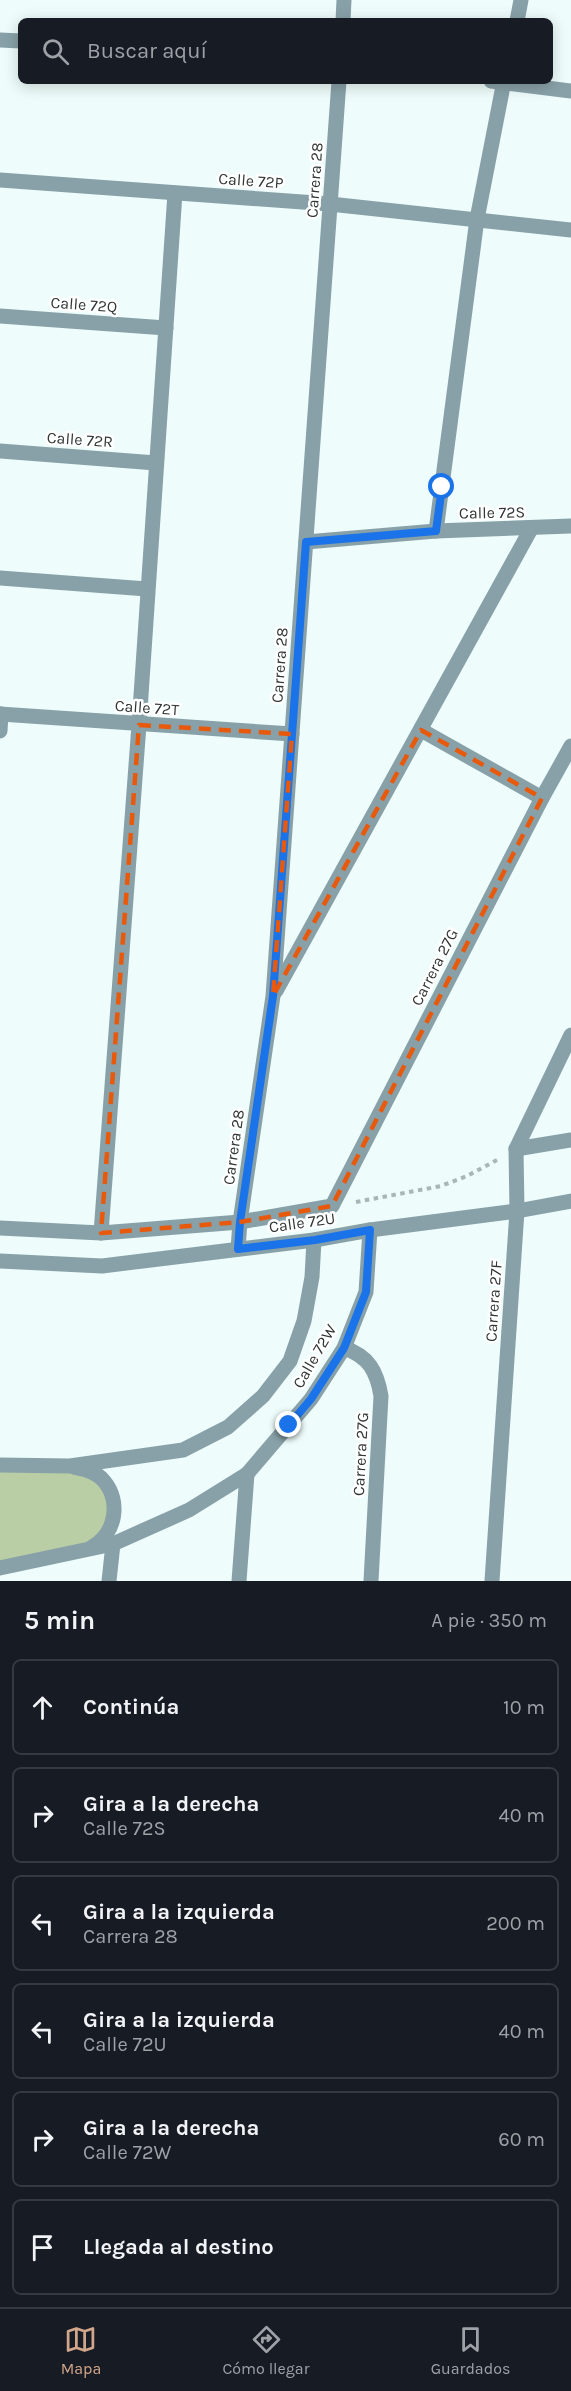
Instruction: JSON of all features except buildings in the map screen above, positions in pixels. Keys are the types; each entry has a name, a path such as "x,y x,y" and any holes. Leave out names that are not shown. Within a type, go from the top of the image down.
{"street":[{"path":"343,18 344,0"},
{"path":"518,18 521,0"},
{"path":"0,40 18,41"},
{"name":"Carrera 28","path":"238,1249 273,996 339,84"},
{"path":"436,531 477,219 499,84"},
{"path":"515,84 571,91"},
{"name":"Calle 72P","path":"0,180 330,204 571,230"},
{"path":"101,1233 140,725 147,589 175,193"},
{"name":"Calle 72Q","path":"0,316 166,328"},
{"name":"Calle 72R","path":"0,452 156,464"},
{"name":"Calle 72S","path":"306,542 436,531 531,529 570,521"},
{"path":"273,996 531,529"},
{"path":"0,578 147,589"},
{"path":"0,731 1,714"},
{"name":"Calle 72T","path":"1,714 292,734"},
{"path":"421,730 542,798"},
{"name":"Carrera 27G","path":"332,1206 571,746"},
{"name":"Carrera 27F","path":"492,1581 518,1211 516,1149 571,1035"},
{"path":"516,1149 571,1140"},
{"name":"Calle 72U","path":"0,1261 102,1266 315,1240 370,1230 518,1211 571,1201"},
{"path":"0,1228 101,1233 240,1222 332,1206"},
{"name":"Calle 72W","path":"0,1568 112,1544 189,1510 247,1474 311,1399 344,1348 366,1292 370,1230"},
{"name":"Calle 72W","path":"70,1466 183,1450 228,1427 263,1396 290,1361 304,1321 312,1278 315,1240"},
{"name":"Carrera 27G","path":"344,1348 356,1352 370,1363 378,1378 381,1396 371,1581"},
{"name":"Calle 72W","path":"0,1465 70,1466 88,1469 103,1480 113,1496 115,1514 109,1532 96,1546 78,1552"},
{"path":"239,1581 247,1474"},
{"path":"109,1581 112,1544"}],"path":[{"path":"332,1206 441,1186 467,1176 516,1149"}],"highlighted area":[{"path":"139,725 292,734 273,996 421,730 542,798 332,1206 240,1222 101,1233"}],"green space":[{"path":"0,1465 70,1466 103,1480 115,1514 96,1546 0,1568"}],"route":[{"path":"289,1425 311,1399 344,1348 366,1292 370,1230 315,1240 238,1249 273,996 306,542 436,531 442,487"}]}
